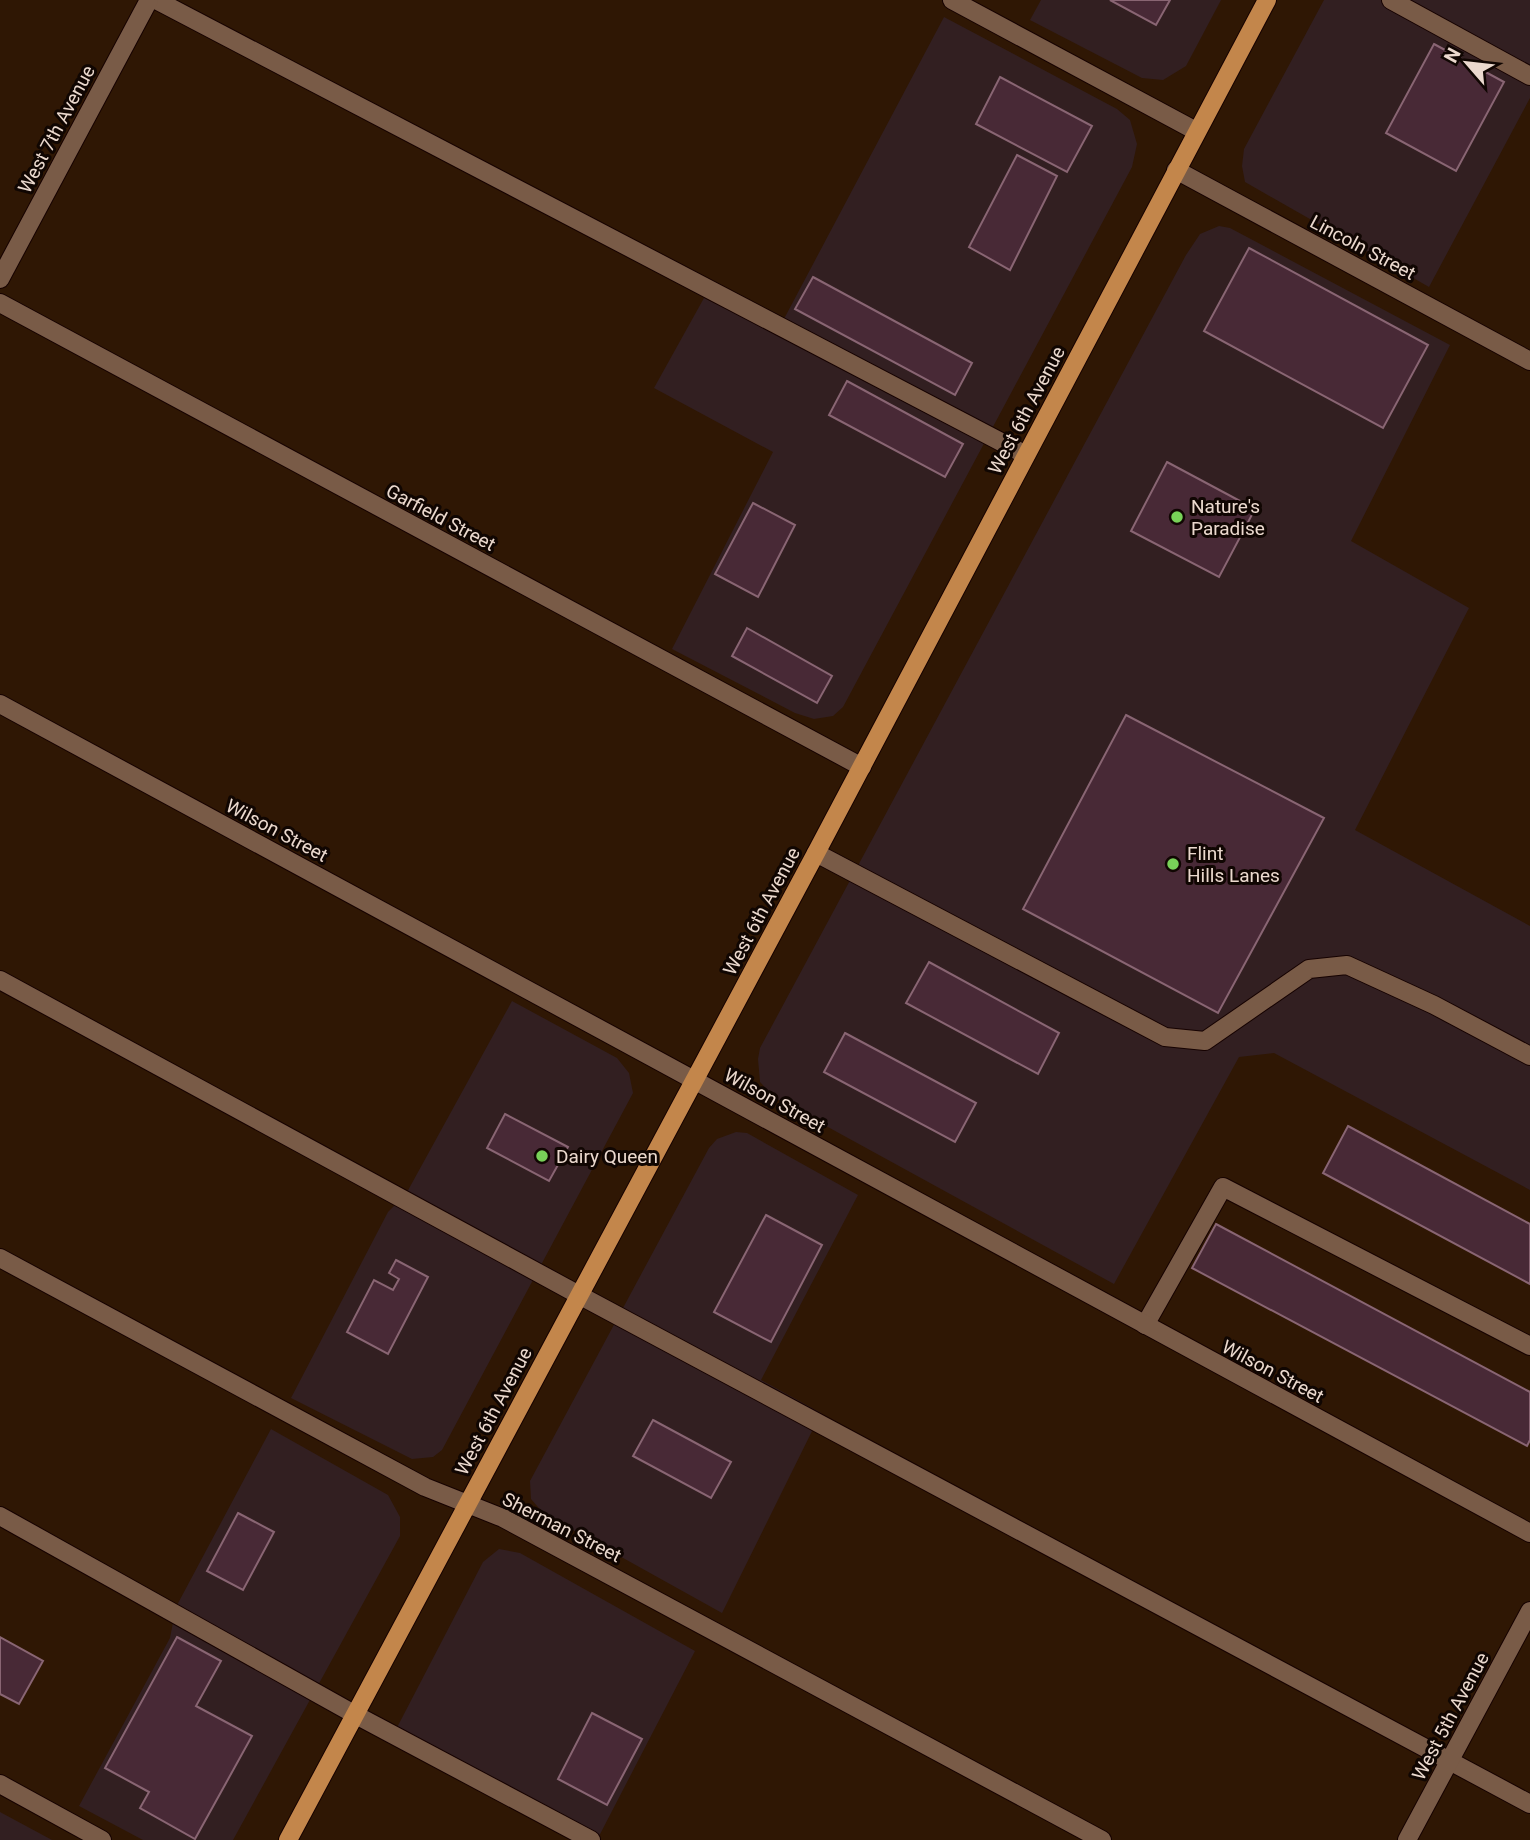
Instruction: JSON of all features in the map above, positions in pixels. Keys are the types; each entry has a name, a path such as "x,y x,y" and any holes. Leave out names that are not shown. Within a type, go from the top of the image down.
{"main road":[{"name":"West 6th Avenue","path":"288,1840 862,767 1267,0"}],"street":[{"name":"West 7th Avenue","path":"0,279 149,0"},
{"path":"156,0 1026,455"},
{"path":"952,0 1196,131"},
{"path":"1391,0 1530,76"},
{"name":"Lincoln Street","path":"1176,170 1530,360"},
{"name":"Garfield Street","path":"0,303 862,767"},
{"name":"Wilson Street","path":"0,704 1530,1533"},
{"path":"816,853 1165,1037 1205,1041 1309,969 1347,965 1434,1005 1530,1056"},
{"path":"0,980 579,1295 1530,1804"},
{"path":"1145,1325 1223,1187 1530,1346"},
{"name":"Sherman Street","path":"0,1258 425,1487 503,1518 1102,1840"},
{"path":"0,1516 354,1714 591,1840"},
{"name":"West 5th Avenue","path":"1407,1840 1530,1611"},
{"path":"0,1784 102,1840"}],"shaded area":[{"path":"1041,0 1221,0 1186,66 1163,80 1142,78 1030,20"},
{"path":"1324,0 1530,0 1530,98 1429,287 1245,182 1242,166 1244,149"},
{"path":"944,17 1117,109 1130,120 1137,144 1132,167 843,707 833,716 814,719 795,713 672,649 773,452 654,388 704,298 776,334"},
{"path":"1219,226 1230,228 1450,345 1351,541 1469,608 1355,830 1530,926 1530,1190 1274,1053 1239,1057 1114,1284 775,1098 760,1082 758,1059 760,1048 1186,255 1200,234"},
{"path":"512,1001 617,1058 629,1073 633,1093 442,1450 433,1457 412,1459 291,1398 388,1212 406,1194"},
{"path":"736,1132 747,1133 858,1195 761,1380 821,1413 722,1613 544,1514 531,1499 530,1481 709,1148 717,1139"},
{"path":"271,1429 388,1495 400,1517 400,1536 233,1840 143,1840 79,1806 170,1638 176,1607"},
{"path":"499,1549 520,1553 695,1651 597,1840 572,1840 390,1741 483,1562"},
{"path":"0,1812 52,1840 0,1840"}],"building":[{"path":"1110,0 1170,0 1156,25"},
{"path":"1434,44 1504,82 1456,171 1386,133"},
{"path":"1000,77 1092,126 1067,172 976,124"},
{"path":"1017,155 1057,176 1010,270 969,247"},
{"path":"1249,248 1428,345 1383,428 1204,331"},
{"path":"813,277 972,363 955,395 795,309"},
{"path":"847,381 963,444 945,477 829,415"},
{"path":"1167,462 1255,509 1219,577 1131,531"},
{"path":"753,503 795,525 758,597 715,574"},
{"path":"747,628 832,676 817,703 732,656"},
{"name":"Flint Hills Lanes","path":"1126,715 1324,818 1218,1013 1023,909"},
{"path":"929,962 1059,1033 1038,1074 906,1003"},
{"path":"845,1033 976,1103 955,1142 824,1072"},
{"path":"505,1114 568,1147 549,1181 487,1148"},
{"path":"1348,1126 1530,1224 1530,1284 1323,1173"},
{"path":"766,1215 822,1245 771,1342 714,1312"},
{"path":"1216,1224 1530,1392 1530,1440 1527,1446 1192,1268"},
{"path":"396,1260 428,1277 388,1354 347,1332 374,1280 393,1290 399,1279 389,1273"},
{"path":"653,1420 731,1462 711,1498 633,1456"},
{"path":"238,1513 274,1532 243,1590 207,1571"},
{"path":"0,1637 43,1661 19,1704 0,1694"},
{"path":"177,1637 221,1661 196,1706 252,1736 195,1839 140,1808 149,1792 105,1768"},
{"path":"592,1713 642,1739 607,1805 558,1779"}],"place":[{"name":"Nature's Paradise","path":"1177,517"},
{"name":"Flint Hills Lanes","path":"1173,864"},
{"name":"Dairy Queen","path":"542,1156"}]}
